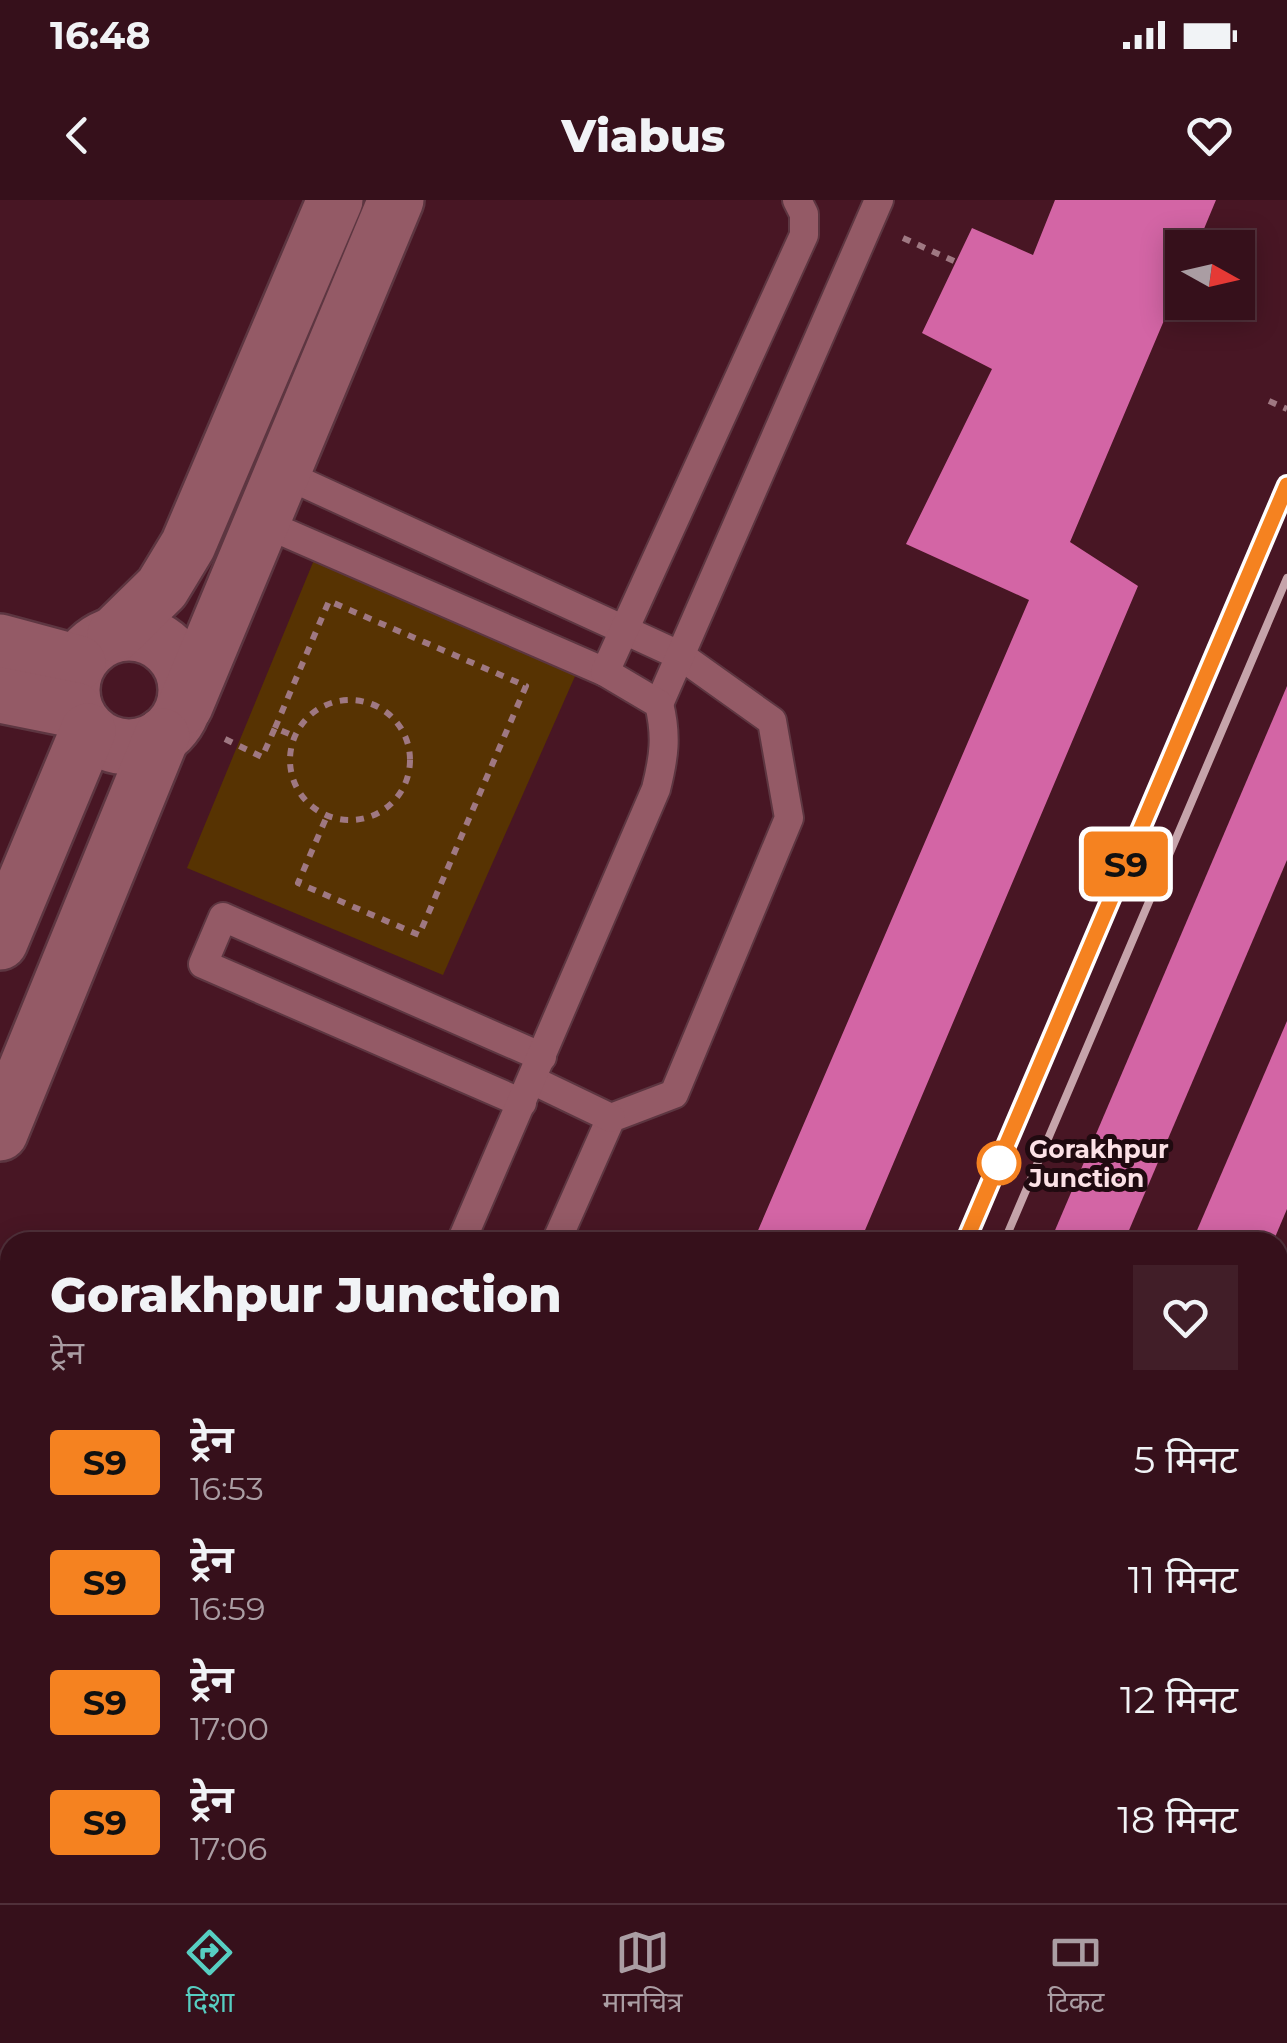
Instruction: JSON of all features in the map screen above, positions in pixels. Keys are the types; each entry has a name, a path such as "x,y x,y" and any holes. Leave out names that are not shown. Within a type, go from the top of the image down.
{"main road":[{"path":"0,942 89,684 162,588 188,545 335,200"},
{"path":"0,1133 396,200"},
{"path":"0,642 89,684 108,744 131,748 154,742 175,720 186,682 178,659 161,642 139,633 89,684 0,695"}],"lane":[{"path":"606,672 804,236 804,214 797,200"},
{"path":"658,704 874,212"},
{"path":"271,498 624,630 681,656 772,721 789,818 674,1094 611,1118 560,1232"},
{"path":"271,498 606,672 658,704 666,730 666,752 656,789 464,1232"},
{"path":"532,1080 203,964 223,917 611,1118"}],"path":[{"path":"874,212 956,262"},
{"path":"1269,402 1287,409"},
{"path":"175,720 262,756 328,601 526,686 419,936 298,883 327,816"},
{"path":"352,698 371,702 401,726 410,764 406,783 395,800 379,813 360,820 327,816 304,801 294,784 289,764 294,736 314,710 332,702 352,698"},
{"path":"275,728 294,736"}],"shaded area":[{"path":"314,560 576,674 443,975 187,868"}],"building":[{"path":"1055,200 1216,200 1204,230 1165,230 1165,318 1070,542 1138,586 864,1232 757,1232 1029,600 906,544 992,369 922,333 972,228 1033,255"},
{"path":"1287,686 1287,860 1128,1232 1054,1232"},
{"path":"1287,1021 1287,1209 1277,1232 1196,1232"}],"railway":[{"path":"969,1232 1287,485"},
{"path":"1008,1232 1287,578"}],"train":[{"name":"S9","path":"969,1232 1287,485"}],"place":[{"name":"Gorakhpur Junction","path":"999,1163"}]}
